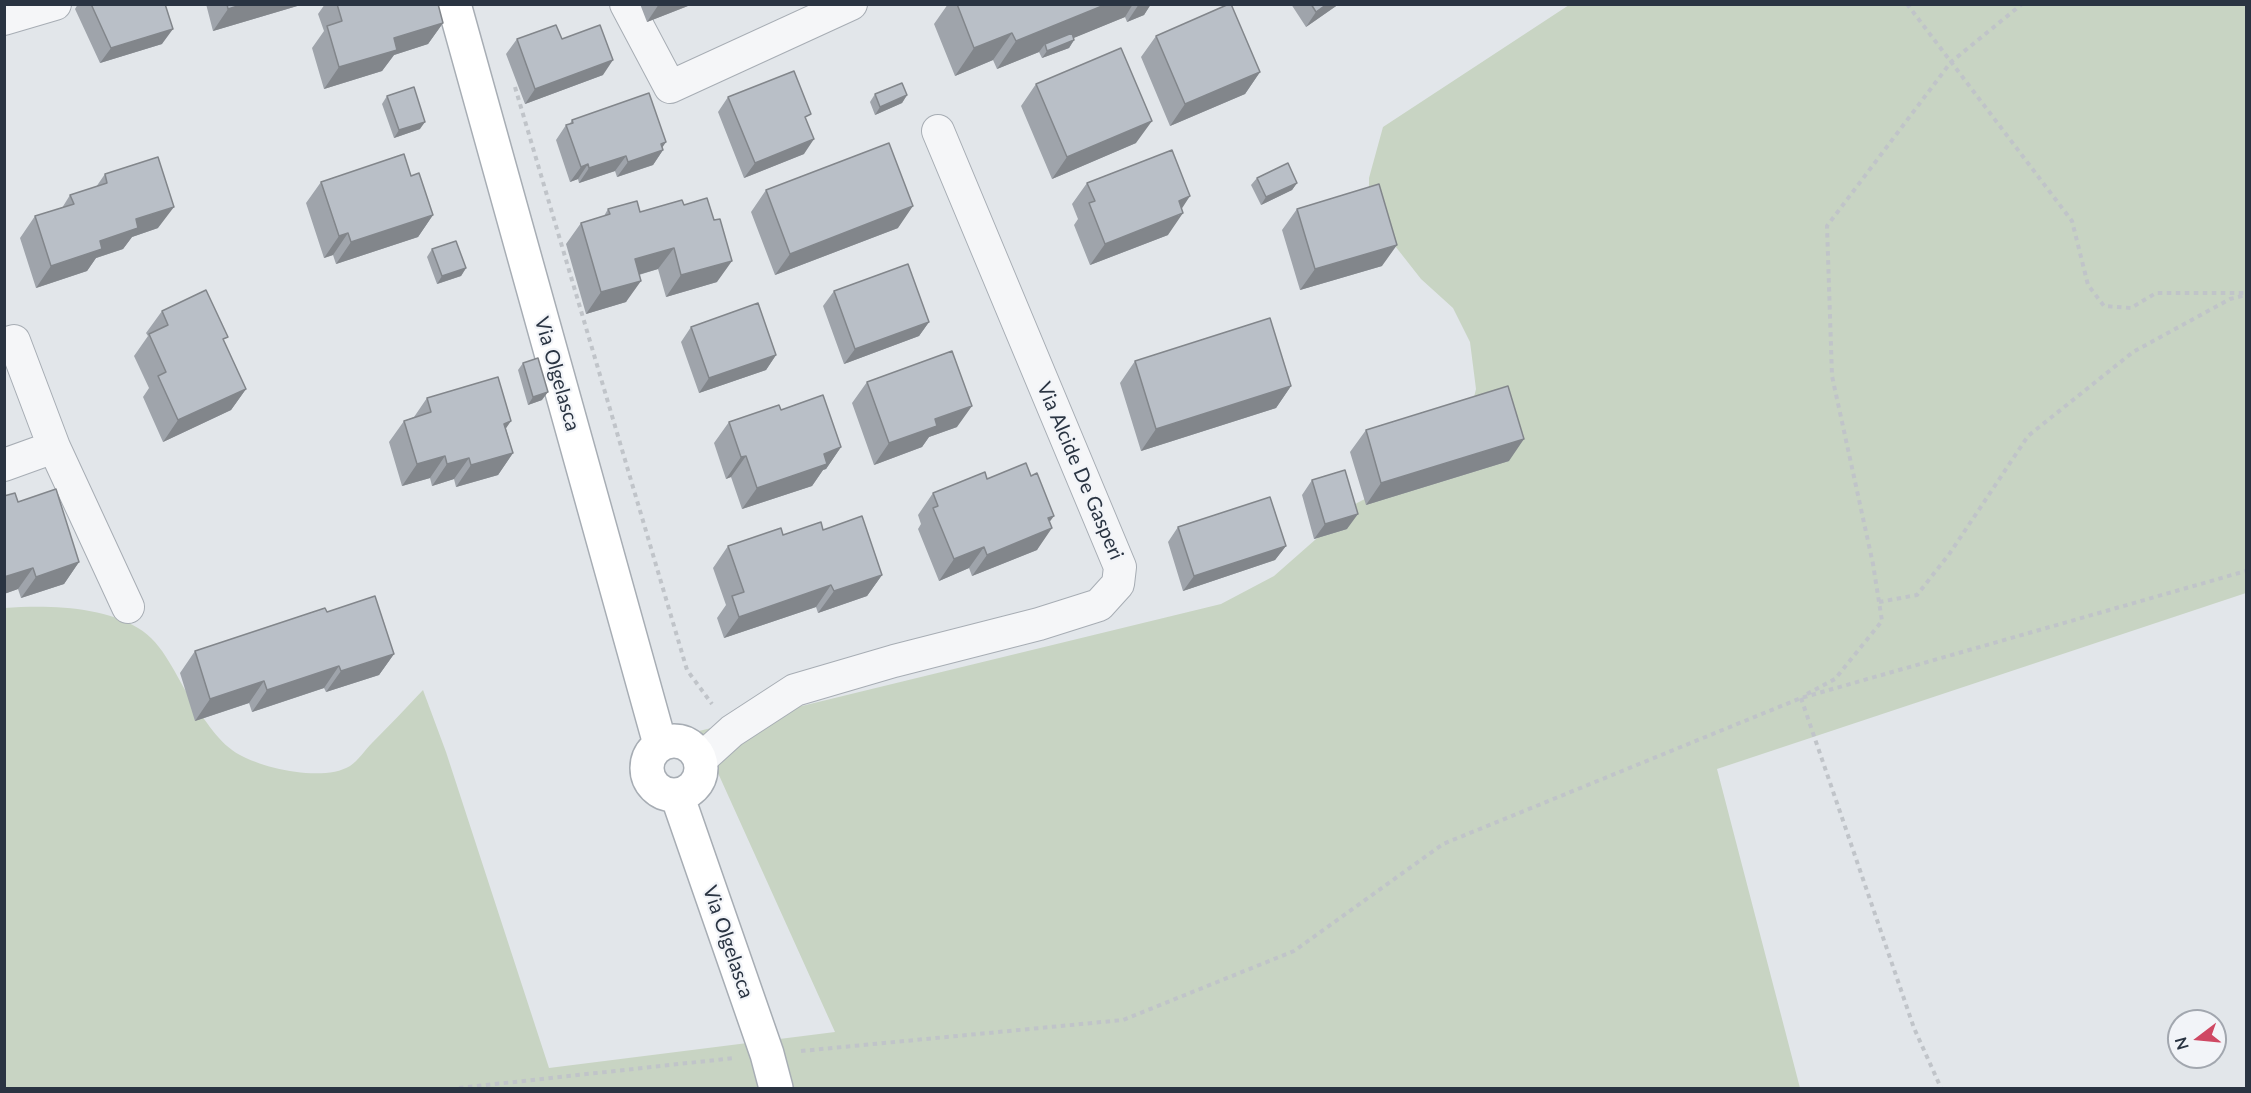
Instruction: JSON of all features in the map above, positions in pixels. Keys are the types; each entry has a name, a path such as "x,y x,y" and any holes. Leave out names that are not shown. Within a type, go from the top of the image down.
{"street":[{"path":"4,19 55,4"},
{"path":"626,4 670,87 851,4"},
{"name":"Via Olgelasca","path":"458,5 660,744"},
{"name":"Via Alcide De Gasperi","path":"700,760 732,731 795,690 894,661 1039,624 1100,605 1118,584 1120,567 938,131"},
{"path":"4,344 14,341 54,447 128,607"},
{"path":"4,465 54,447"},
{"path":"674,740 688,744 700,760 699,779 686,793 677,795 656,789 647,772 650,754 660,744 674,740"},
{"name":"Via Olgelasca","path":"677,795 767,1054 776,1089"}],"path":[{"path":"1907,4 2072,221 2088,285 2104,306 2131,308 2156,293 2247,294"},
{"path":"1801,698 1835,679 1882,621 1832,376 1827,226 1951,62 2022,4"},
{"path":"514,82 687,670 732,731"},
{"path":"1879,602 1917,595 1950,553 2028,436 2133,352 2230,299 2247,294"},
{"path":"459,1089 767,1054 1124,1020 1294,951 1443,844 1801,698 2247,571"},
{"path":"1801,698 1914,1028 1941,1089"}],"green space":[{"path":"1569,5 2246,5 2246,593 1717,769 1800,1088 5,1088 5,608 56,607 91,611 108,615 138,628 147,634 162,651 202,716 226,745 251,760 279,769 325,773 339,771 350,766 423,690 446,752 549,1068 835,1032 699,731 1221,604 1274,576 1357,503 1408,477 1470,414 1476,389 1470,342 1453,308 1421,279 1388,237 1369,189 1369,178 1383,127"}],"building":[{"path":"91,4 165,4 173,29 111,48"},
{"path":"227,4 244,4 228,9"},
{"path":"337,4 438,4 443,23 394,38 397,50 339,67 327,26 342,21"},
{"path":"957,4 1107,4 1016,41 1012,33 974,48"},
{"path":"1231,4 1260,72 1185,104 1156,36"},
{"path":"1311,4 1327,4 1316,12"},
{"path":"556,25 562,39 600,25 613,60 535,89 517,39"},
{"path":"1072,33 1074,40 1047,51 1045,44"},
{"path":"1121,48 1152,121 1067,157 1036,84"},
{"path":"794,71 811,114 805,117 814,139 755,163 728,97"},
{"path":"902,83 907,95 880,107 875,94"},
{"path":"414,87 425,122 399,130 387,96"},
{"path":"649,93 666,142 661,144 663,150 628,162 626,156 589,168 588,164 581,167 566,125 573,123 572,120"},
{"path":"889,143 913,206 790,254 766,190"},
{"path":"1172,150 1190,196 1179,201 1183,213 1105,244 1089,203 1095,201 1087,183"},
{"path":"404,154 411,176 419,173 433,215 351,242 348,233 339,236 321,182"},
{"path":"158,157 174,207 136,219 138,228 100,241 102,249 51,266 35,216 74,204 70,195 107,183 105,174"},
{"path":"1288,163 1297,183 1266,197 1257,178"},
{"path":"1379,184 1397,245 1315,269 1297,209"},
{"path":"707,198 714,220 720,219 732,261 681,275 674,248 635,259 641,281 601,292 581,223 610,214 608,209 637,201 640,212 682,200 684,205"},
{"path":"456,241 466,268 442,276 432,249"},
{"path":"908,264 929,322 855,349 834,291"},
{"path":"206,290 228,337 223,339 246,389 178,420 158,376 166,372 149,334 168,325 162,311"},
{"path":"758,303 776,355 709,378 691,327"},
{"path":"1270,318 1291,386 1156,429 1135,361"},
{"path":"952,351 972,406 935,419 937,426 889,443 867,382"},
{"path":"538,358 548,392 533,397 523,363"},
{"path":"498,377 511,421 504,424 513,453 471,465 469,458 447,464 445,456 417,464 404,421 431,412 427,398"},
{"path":"1508,386 1524,439 1381,483 1366,430"},
{"path":"823,395 841,447 824,454 827,464 757,488 746,456 741,457 729,422 779,405 781,410"},
{"path":"1026,463 1031,476 1037,473 1054,516 1048,518 1052,528 987,555 984,547 954,559 933,508 938,506 933,493 985,472 987,479"},
{"path":"1345,470 1358,514 1325,524 1312,480"},
{"path":"56,489 79,562 36,577 33,568 4,577 4,496 15,493 18,502"},
{"path":"1270,497 1286,546 1194,576 1178,527"},
{"path":"862,516 882,575 834,591 831,585 739,617 732,596 744,592 728,546 781,528 783,535 821,522 823,530"},
{"path":"375,596 394,654 341,671 339,666 267,690 264,681 210,699 195,651 325,608 327,612"}]}
